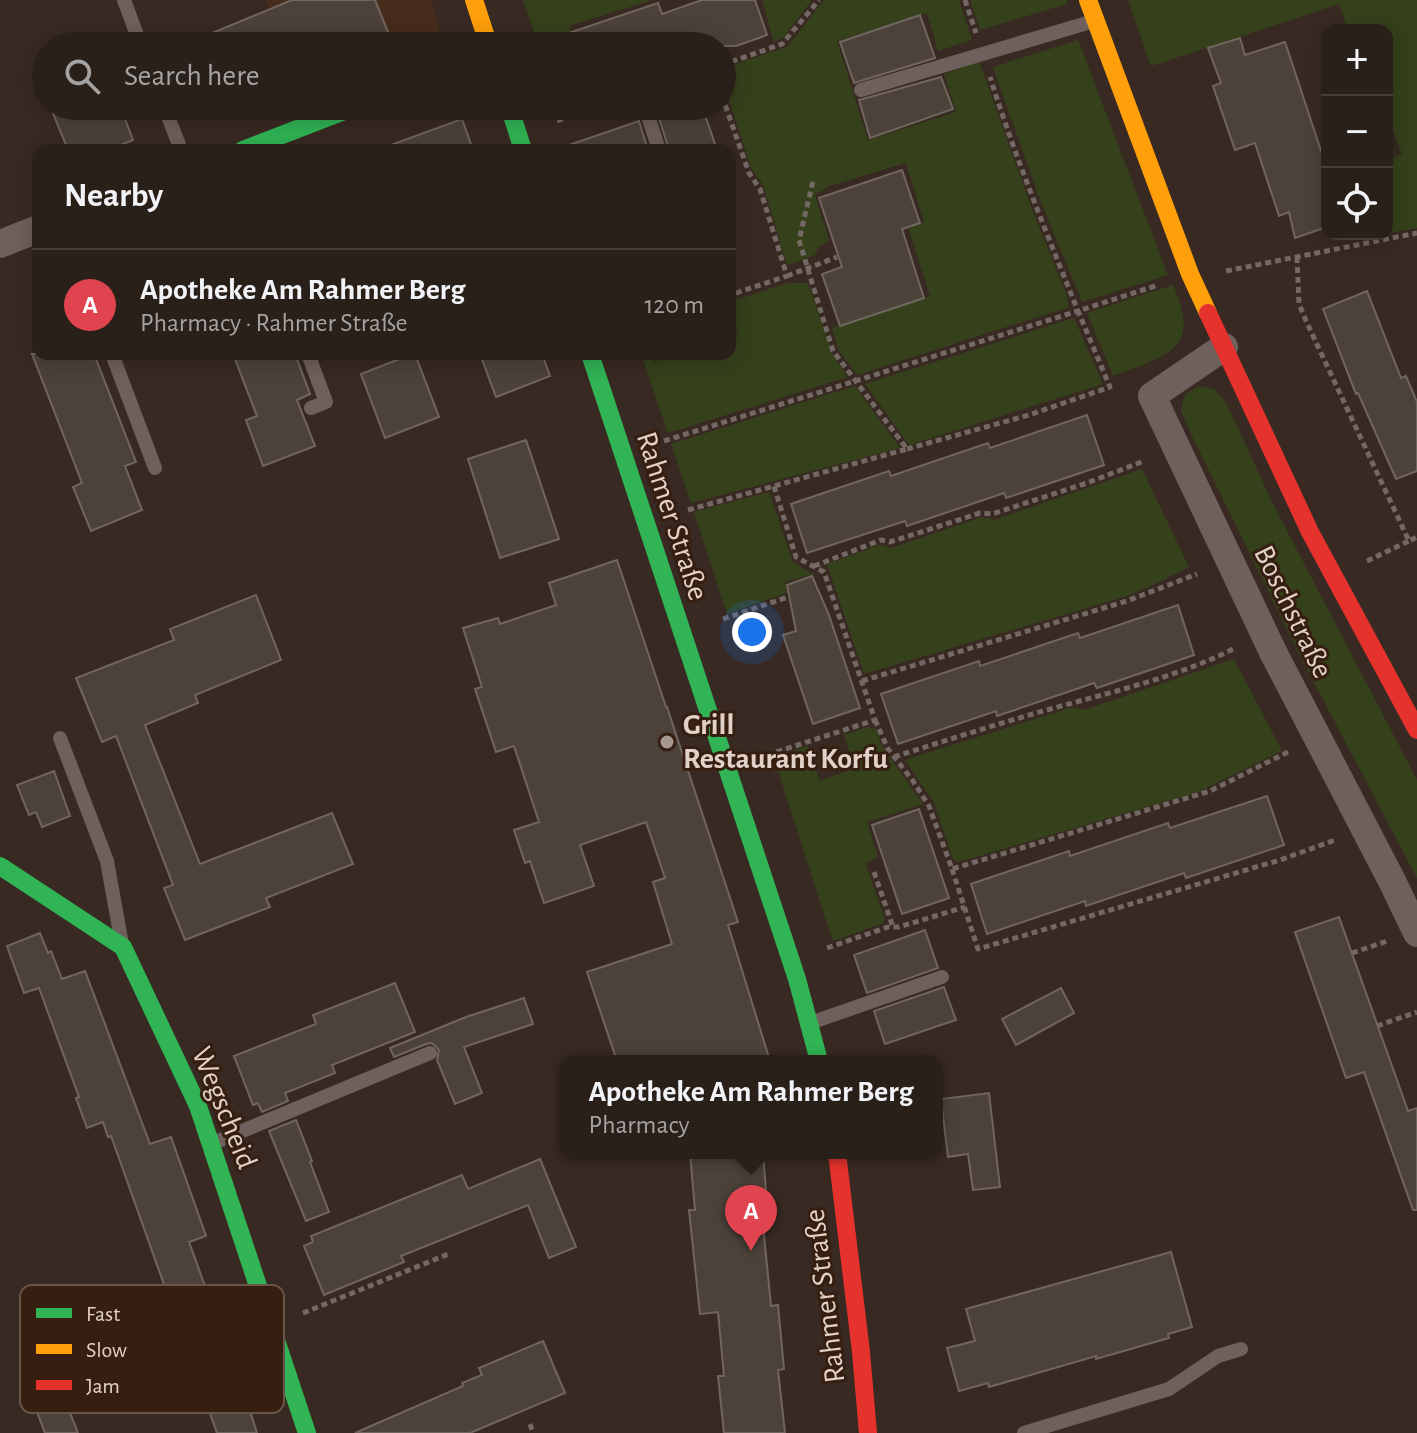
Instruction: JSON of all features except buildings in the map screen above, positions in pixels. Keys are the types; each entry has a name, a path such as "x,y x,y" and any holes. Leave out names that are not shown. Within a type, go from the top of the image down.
{"street":[{"path":"474,0 484,32"},
{"name":"Boschstraße","path":"1088,0 1190,274 1310,532 1417,730"},
{"path":"259,144 321,120"},
{"path":"513,120 521,144"},
{"path":"0,244 32,231"},
{"name":"Boschstraße","path":"1224,347 1152,396 1273,652 1417,933"},
{"name":"Rahmer Straße","path":"592,360 797,979 817,1055"},
{"path":"0,866 123,947"},
{"name":"Wegscheid","path":"123,947 198,1106 258,1285"},
{"name":"Rahmer Straße","path":"838,1159 868,1433"},
{"name":"Wegscheid","path":"284,1363 307,1433"}],"lane":[{"path":"124,0 136,32"},
{"path":"861,90 1095,21"},
{"path":"169,120 179,144"},
{"path":"649,120 657,144"},
{"path":"114,360 155,468"},
{"path":"310,360 326,402 311,408"},
{"path":"60,738 107,861 123,947"},
{"path":"809,1023 942,977"},
{"path":"211,1145 430,1053"},
{"path":"1024,1433 1169,1389 1218,1356 1241,1349"}],"path":[{"path":"736,60 782,44 819,0"},
{"path":"688,510 1029,415 1110,387 1029,190 965,0"},
{"path":"730,120 749,173 760,189 787,276"},
{"path":"813,181 799,240 833,351 907,449"},
{"path":"664,441 1190,274 1237,269 1417,233"},
{"path":"736,293 837,257"},
{"path":"1297,257 1299,304 1409,541"},
{"path":"813,566 881,540 890,542 980,513 992,514 1144,461"},
{"path":"774,486 796,557 824,572 888,749 929,806 978,949 1280,860 1335,840"},
{"path":"1377,556 1417,537"},
{"path":"862,681 1127,601 1197,574"},
{"path":"723,619 788,597"},
{"path":"894,757 1170,675 1235,648"},
{"path":"767,755 875,720"},
{"path":"952,869 1210,791 1288,752"},
{"path":"874,872 893,927"},
{"path":"827,948 888,927 965,907"},
{"path":"1352,953 1388,940"},
{"path":"1377,1026 1417,1012"},
{"path":"284,1321 451,1253"},
{"path":"530,1424 533,1433"}],"shaded area":[{"path":"266,0 432,0 440,32 279,32"}],"green space":[{"path":"523,0 653,0 569,26 570,32 534,32"},
{"path":"762,0 812,0 783,38 774,42"},
{"path":"824,0 959,0 972,40 938,51 927,13 837,41 868,140 956,112 944,74 979,61 1069,307 857,375 838,349 832,328 930,296 908,227 924,222 906,163 829,186 815,195 829,240 818,248 815,255 787,265 763,185 751,168 735,120 736,64 788,46"},
{"path":"970,0 1066,0 1067,4 980,30"},
{"path":"1128,0 1417,0 1417,228 1393,233 1393,158 1402,154 1393,131 1393,24 1346,24 1339,4 1151,66"},
{"path":"1078,40 1168,275 1082,302 1037,192 993,67"},
{"path":"787,283 808,283 833,355 848,377 668,433 643,360 736,360 736,300"},
{"path":"1173,285 1184,324 1181,337 1163,355 1113,376 1087,313"},
{"path":"1074,318 1103,384 909,445 865,384"},
{"path":"855,386 900,448 691,503 671,444"},
{"path":"1199,386 1214,389 1227,404 1272,502 1417,780 1417,878 1297,650 1191,434 1181,410 1185,394"},
{"path":"1142,469 1189,567 1127,596 864,674 827,564 879,545 891,548 982,517 994,520"},
{"path":"769,492 793,562 813,574 785,582 787,593 727,614 694,512"},
{"path":"1234,659 1282,751 1198,792 959,862 953,859 934,803 905,760 1073,707 1084,710"},
{"path":"866,727 876,729 882,746 923,804 867,822 878,857 865,863 885,919 883,923 833,940 774,758 807,746 820,781 855,768 844,735"}],"traffic: fast":[{"path":"259,144 321,120"},
{"path":"513,120 521,144"},
{"path":"592,360 797,979 817,1055"},
{"path":"0,866 123,947 198,1106 258,1285"},
{"path":"284,1364 307,1433"}],"traffic: slow":[{"path":"474,0 484,32"},
{"path":"1088,0 1190,274 1208,313"}],"traffic: jam":[{"path":"1208,313 1310,532 1417,730"},
{"path":"838,1159 868,1433"}],"place":[{"name":"Grill Restaurant Korfu","path":"667,742"},
{"name":"Apotheke Am Rahmer Berg","path":"751,1251"}]}
